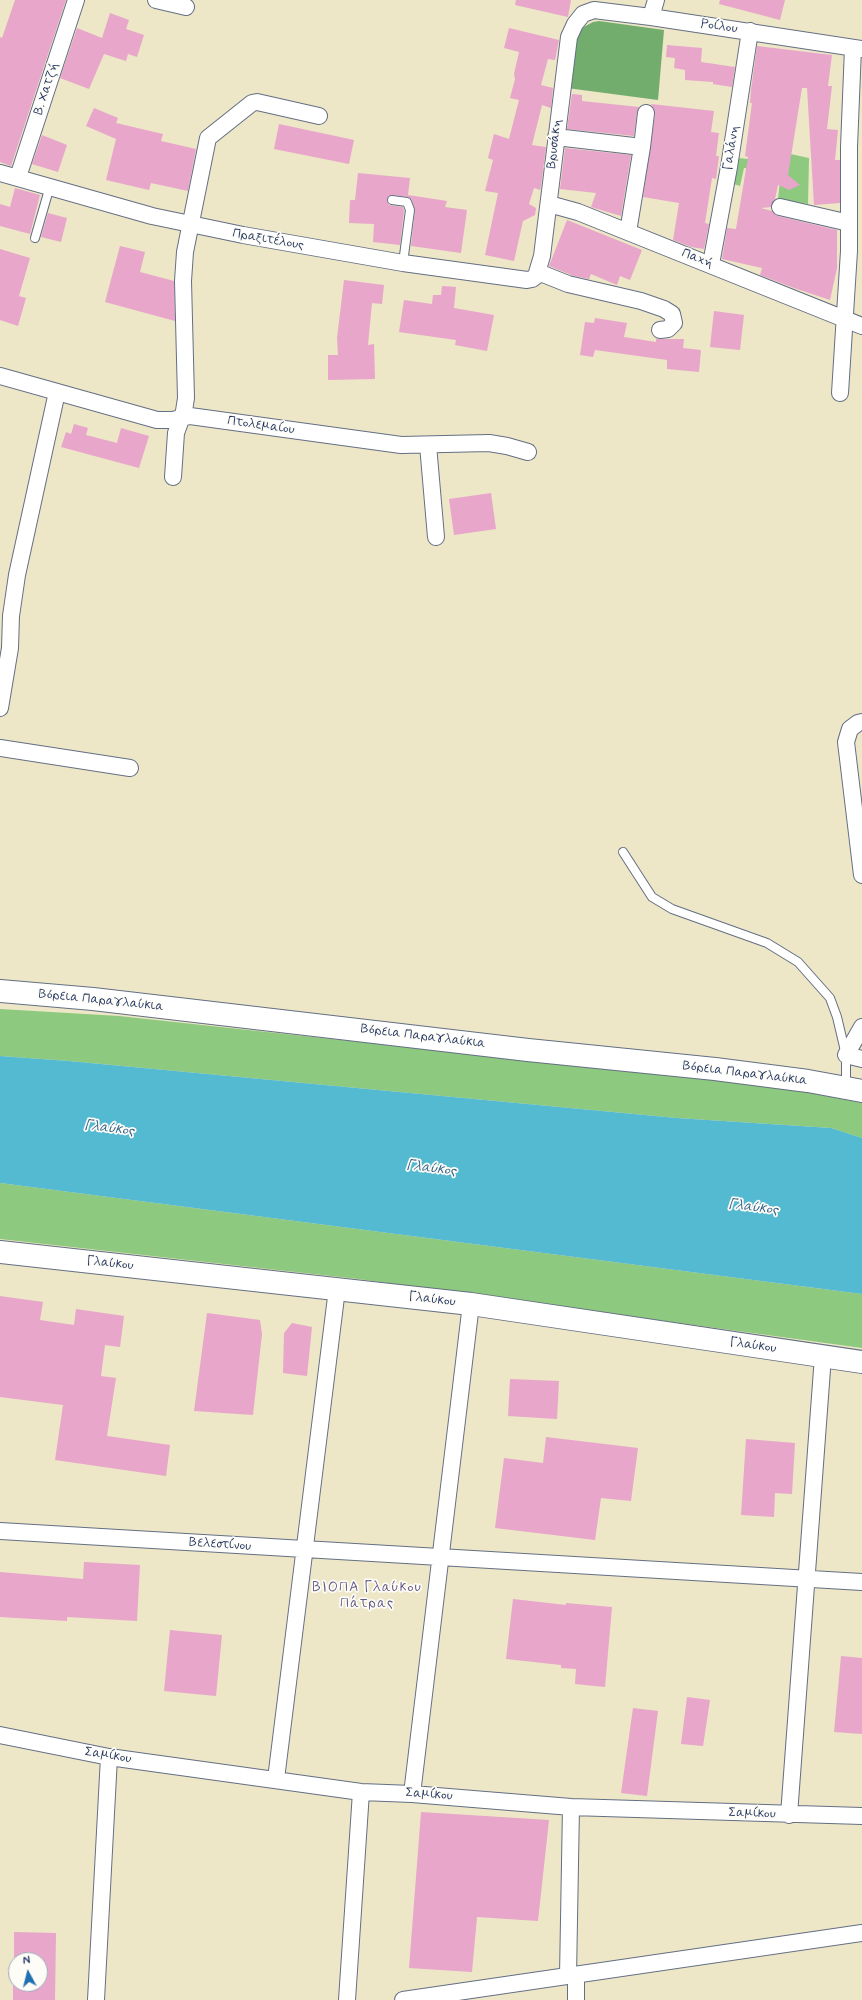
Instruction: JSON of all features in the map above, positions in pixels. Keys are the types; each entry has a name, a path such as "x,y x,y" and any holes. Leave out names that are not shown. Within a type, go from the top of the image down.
{"main road":[{"name":"Βόρεια Παραγλαύκια","path":"0,991 93,999 528,1050 716,1069 854,1089"},
{"name":"Γλαύκου","path":"0,1252 471,1304 862,1362"}],"street":[{"name":"Β. Χατζή","path":"18,177 76,0"},
{"path":"156,0 186,8"},
{"path":"651,17 656,0"},
{"name":"Ροίλου","path":"579,18 585,12 594,10 750,31 858,48"},
{"name":"Βρυσάκη","path":"538,272 542,256 549,204 569,37 579,18"},
{"name":"Γαλάνη","path":"711,264 750,31"},
{"path":"840,393 849,223 849,141 858,48"},
{"path":"173,477 176,433 185,408 186,392 184,269 190,224 208,138 211,134 252,103 257,102 319,116"},
{"path":"628,232 646,113"},
{"path":"556,137 642,147"},
{"name":"Πραξιτέλους","path":"0,173 139,212 288,244 403,263 527,280 534,278 538,272"},
{"name":"Παχή","path":"549,204 568,208 711,264 862,326"},
{"path":"780,207 849,223"},
{"path":"538,272 568,284 641,301 664,309 672,314 674,323 668,329 660,330"},
{"name":"Πτολεμαίου","path":"0,376 157,420 172,420 190,416 401,445 489,443 528,452"},
{"path":"0,708 10,648 11,616 17,575 57,392"},
{"path":"428,445 436,537"},
{"path":"862,722 850,729 846,742 860,845 862,876"},
{"path":"0,748 130,768"},
{"path":"862,1027 846,1055 862,1059"},
{"path":"276,1779 337,1289"},
{"path":"412,1794 471,1304"},
{"path":"789,1815 823,1356"},
{"name":"Βελεστίνου","path":"0,1531 440,1559 862,1582"},
{"name":"Σαμίκου","path":"0,1735 109,1757 361,1792 412,1794 570,1807 789,1815 862,1816"},
{"path":"96,2000 109,1757"},
{"path":"347,2000 361,1792"},
{"path":"570,1807 572,1975 576,2000"},
{"path":"403,2000 862,1933"}],"lane":[{"path":"35,238 50,186"},
{"path":"392,200 408,202 410,210 403,263"},
{"path":"623,852 652,897 672,910 767,943 798,962 830,998 837,1016 854,1089"}],"green space":[{"path":"599,21 664,30 658,100 567,88 574,39 580,29 593,22"},
{"path":"781,152 809,158 808,204 778,199 781,173 744,168 740,186 734,184 738,158 778,162"},
{"path":"0,1009 119,1016 785,1088 862,1103 862,1138 831,1128 677,1118 69,1061 0,1056"},
{"path":"0,1183 862,1294 862,1348 358,1279 0,1239"}],"water":[{"name":"Γλαύκος","path":"0,1056 69,1061 677,1118 831,1128 862,1138 862,1294 0,1183"}],"building":[{"path":"15,0 66,0 11,166 0,162 0,37 2,38"},
{"path":"516,0 571,0 568,17 515,5"},
{"path":"720,0 785,0 780,20 719,4"},
{"path":"110,13 129,20 126,29 144,35 137,57 128,54 126,61 104,54 89,89 60,78 77,28 102,38"},
{"path":"509,28 559,40 555,60 548,59 541,85 553,88 551,108 542,105 532,145 546,147 541,186 540,190 534,188 529,204 536,208 535,215 523,221 514,261 485,255 498,193 485,191 493,160 488,158 494,134 509,139 519,100 510,98 515,79 514,74 519,52 504,48"},
{"path":"667,45 702,48 701,62 735,67 732,87 713,84 713,82 685,80 685,70 674,68 675,58 666,57"},
{"path":"757,46 832,55 828,86 832,86 827,129 838,130 835,160 840,160 840,203 814,205 807,88 802,88 788,175 800,185 789,190 778,185 775,199 771,207 761,208 772,211 778,216 837,230 837,268 830,300 760,275 762,268 722,259 727,228 736,229 748,157 745,156 752,103 750,103 751,90"},
{"path":"572,94 582,95 582,101 639,107 634,136 567,129"},
{"path":"651,104 714,111 711,132 719,133 716,156 719,156 716,179 712,178 705,223 709,224 704,249 691,247 673,240 679,203 643,197 655,114"},
{"path":"94,108 118,118 116,123 163,134 161,141 196,149 188,191 151,183 149,190 106,180 116,139 86,126"},
{"path":"279,124 354,140 349,164 274,149"},
{"path":"42,135 67,145 58,172 32,164"},
{"path":"565,148 631,155 621,216 591,207 596,193 560,189"},
{"path":"358,173 410,178 408,195 447,201 445,207 467,210 461,253 411,246 415,210 412,200 408,197 392,195 387,199 389,205 403,207 404,211 400,245 373,242 374,224 349,223 350,200 355,200"},
{"path":"15,188 40,195 30,234 0,226 0,204 10,207"},
{"path":"48,213 67,218 61,242 41,237"},
{"path":"567,220 642,250 630,280 620,276 617,285 591,274 589,279 574,276 549,266"},
{"path":"120,246 145,252 140,272 174,281 175,321 105,302"},
{"path":"0,249 30,258 19,296 26,298 18,326 0,320"},
{"path":"344,280 384,285 382,304 372,303 368,345 374,344 375,379 328,380 328,355 338,355 337,338"},
{"path":"442,286 456,287 454,308 494,315 487,351 455,345 456,340 399,332 404,300 432,304 433,295 441,295"},
{"path":"714,311 744,315 740,350 710,347"},
{"path":"595,318 627,323 624,337 656,342 656,339 684,339 683,348 701,350 699,372 667,369 667,360 595,350 593,357 580,355 585,322 594,323"},
{"path":"74,424 88,428 86,435 117,443 121,428 149,436 139,468 61,447 66,432 71,434"},
{"path":"491,493 496,529 454,535 449,499"},
{"path":"0,1296 43,1302 40,1320 74,1325 76,1309 124,1316 120,1347 105,1345 101,1376 116,1378 107,1436 170,1445 166,1476 55,1460 63,1405 0,1397"},
{"path":"207,1313 260,1320 262,1334 253,1415 194,1411"},
{"path":"292,1323 312,1327 307,1376 283,1373 284,1333"},
{"path":"510,1379 559,1381 557,1419 508,1416"},
{"path":"546,1437 638,1448 631,1501 601,1498 595,1540 495,1528 504,1458 543,1463"},
{"path":"746,1439 795,1443 792,1494 775,1493 774,1517 741,1515"},
{"path":"84,1562 140,1565 137,1621 67,1617 67,1621 0,1617 0,1572 83,1579"},
{"path":"513,1599 566,1605 566,1603 612,1607 605,1687 575,1684 576,1669 561,1668 561,1665 506,1659"},
{"path":"170,1630 222,1635 216,1696 164,1691"},
{"path":"841,1656 862,1658 862,1734 834,1732"},
{"path":"687,1697 710,1700 703,1746 681,1744"},
{"path":"633,1708 658,1711 647,1796 621,1793"},
{"path":"421,1812 549,1820 538,1921 477,1917 472,1972 409,1968"},
{"path":"14,1932 56,1933 55,2000 13,2000 13,1992 48,1992 48,1952 14,1952"}],"district":[{"name":"ΒΙΟΠΑ Γλαύκου Πάτρας","path":"367,1596"}]}
